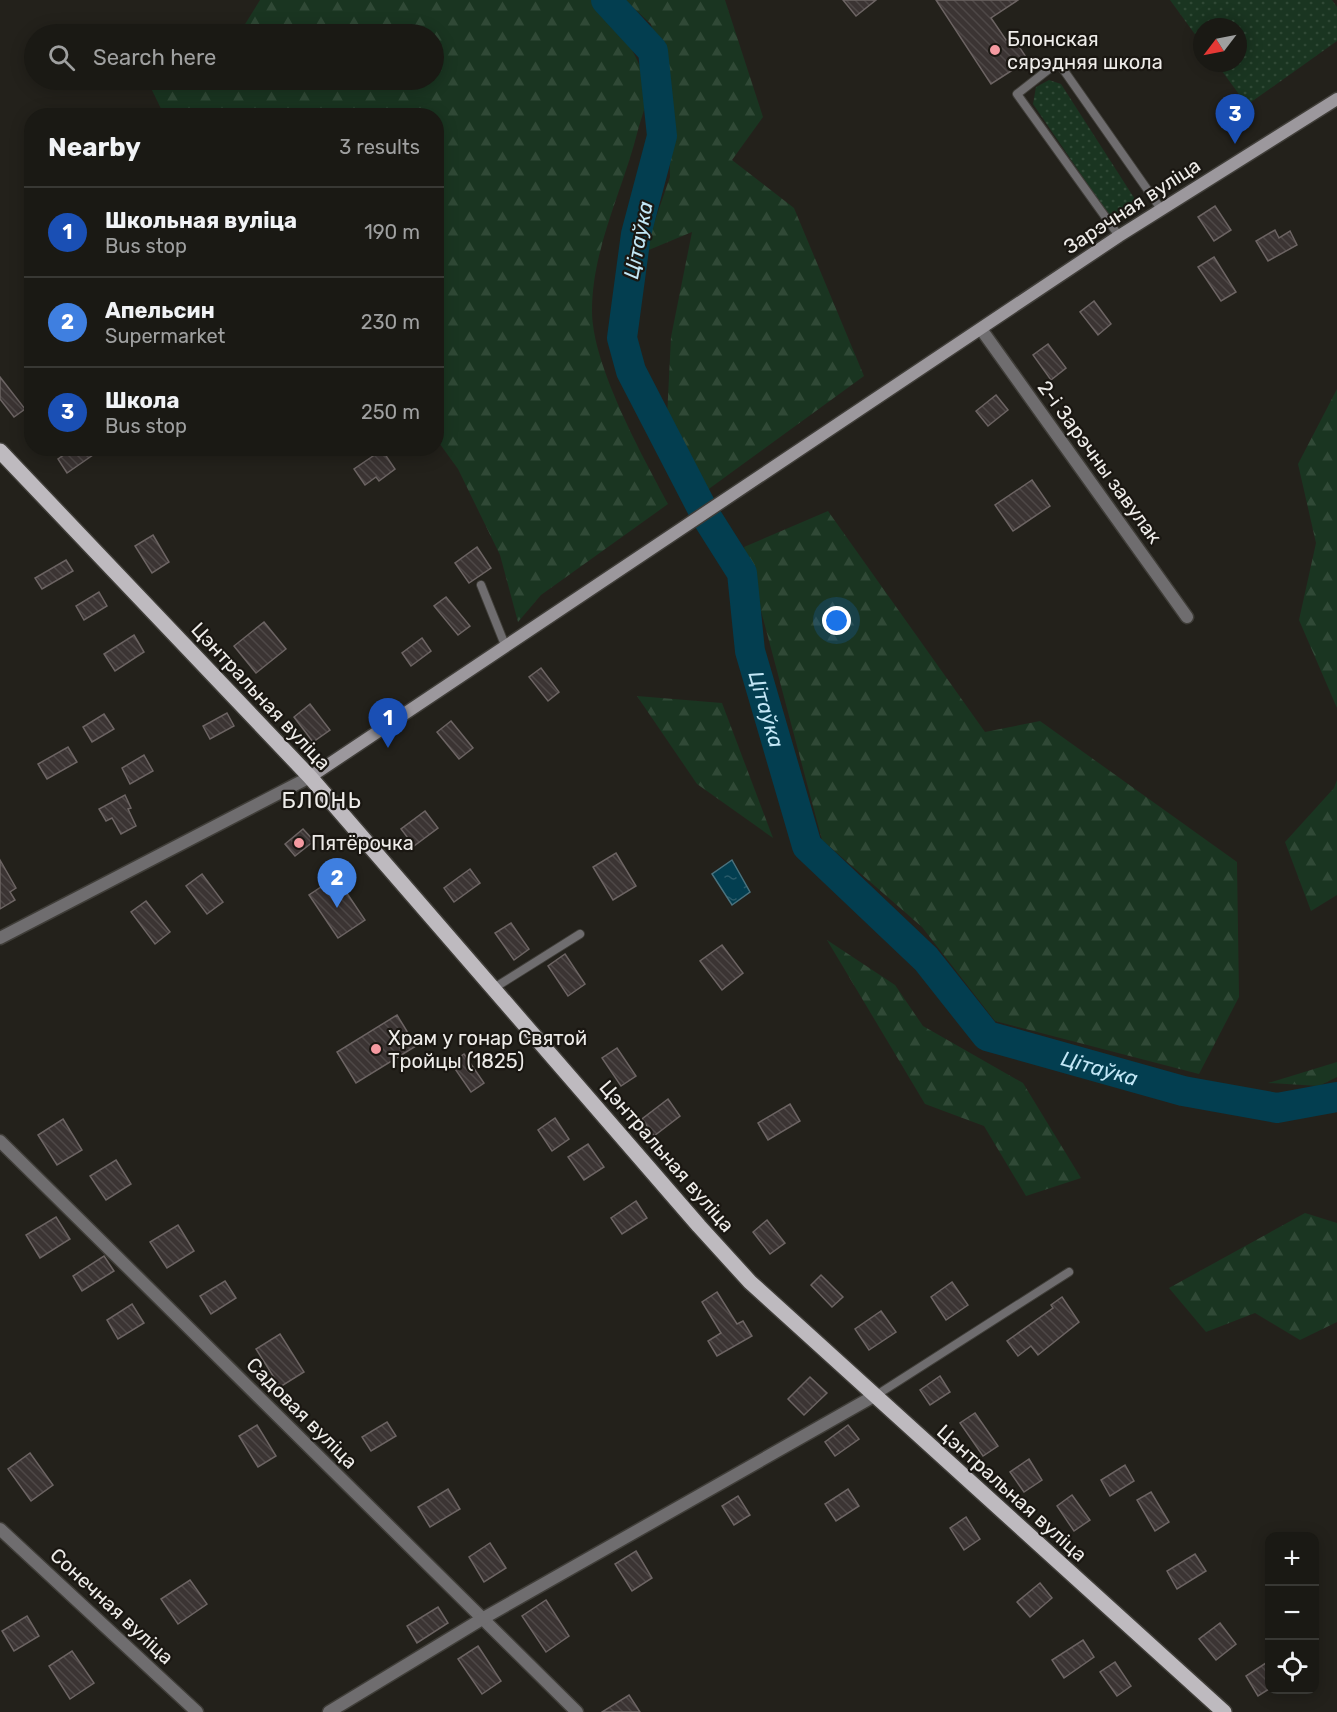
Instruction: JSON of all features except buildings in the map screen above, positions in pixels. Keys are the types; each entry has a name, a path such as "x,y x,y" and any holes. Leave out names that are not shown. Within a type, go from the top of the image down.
{"main road":[{"name":"Зарэчная вуліца","path":"310,777 1119,236 1337,99"},
{"name":"Цэнтральная вуліца","path":"0,451 310,777 750,1282 1224,1712"}],"street":[{"name":"2-і Зарэчны завулак","path":"981,329 1187,617"},
{"path":"0,938 310,777"},
{"name":"Садовая вуліца","path":"0,1141 577,1712"},
{"path":"329,1712 482,1619 874,1396"},
{"name":"Сонечная вуліца","path":"0,1529 197,1712"}],"lane":[{"path":"1119,236 1017,94 1058,62 1161,209"},
{"path":"481,585 509,642"},
{"path":"494,988 580,934"},
{"path":"874,1396 1069,1272"}],"green space":[{"path":"260,0 596,0 621,31 636,58 646,84 646,104 609,219 597,265 592,311 594,333 609,383 668,504 541,595 518,622 500,555 458,469 444,450 444,108 161,108 152,90 444,90 444,24 245,24"},
{"path":"625,0 725,0 763,117 732,160 794,208 864,376 706,491 667,417 671,337 692,232 644,252 670,177 668,91 651,24"},
{"path":"1170,0 1332,0 1337,7 1337,41 1247,105 1223,72 1247,72 1247,18 1193,18 1193,32"},
{"path":"1049,80 1061,84 1140,207 1115,224 1033,104 1036,87"},
{"path":"1337,389 1337,708 1299,620 1316,543 1298,464"},
{"path":"828,511 985,732 1040,721 1237,862 1239,997 1199,1074 995,1021 922,927 822,840 744,547"},
{"path":"637,696 722,703 773,838 697,784"},
{"path":"1337,780 1337,895 1311,911 1285,842 1334,788"},
{"path":"827,940 895,985 923,1026 1023,1083 1081,1178 1026,1196 984,1126 925,1104"},
{"path":"1337,1062 1337,1077 1319,1086 1268,1083"},
{"path":"1305,1213 1337,1223 1337,1322 1300,1340 1255,1313 1206,1332 1169,1288"}],"water":[{"path":"732,860 750,892 732,905 712,874"}],"waterway":[{"name":"Цітаўка","path":"606,0 653,51 662,136 636,234 622,338 631,371 706,516 742,573 750,651 807,846 926,959 987,1036 1183,1091 1277,1108 1337,1097"}],"place":[{"name":"Блонская сярэдняя школа","path":"995,50"},
{"name":"Школа","path":"1235,144"},
{"name":"Школьная вуліца","path":"388,748"},
{"name":"Пятёрочка","path":"299,843"},
{"name":"Апельсин","path":"337,908"},
{"name":"Храм у гонар Святой Тройцы (1825)","path":"376,1049"}],"district":[{"name":"БЛОНЬ","path":"322,800"}]}
